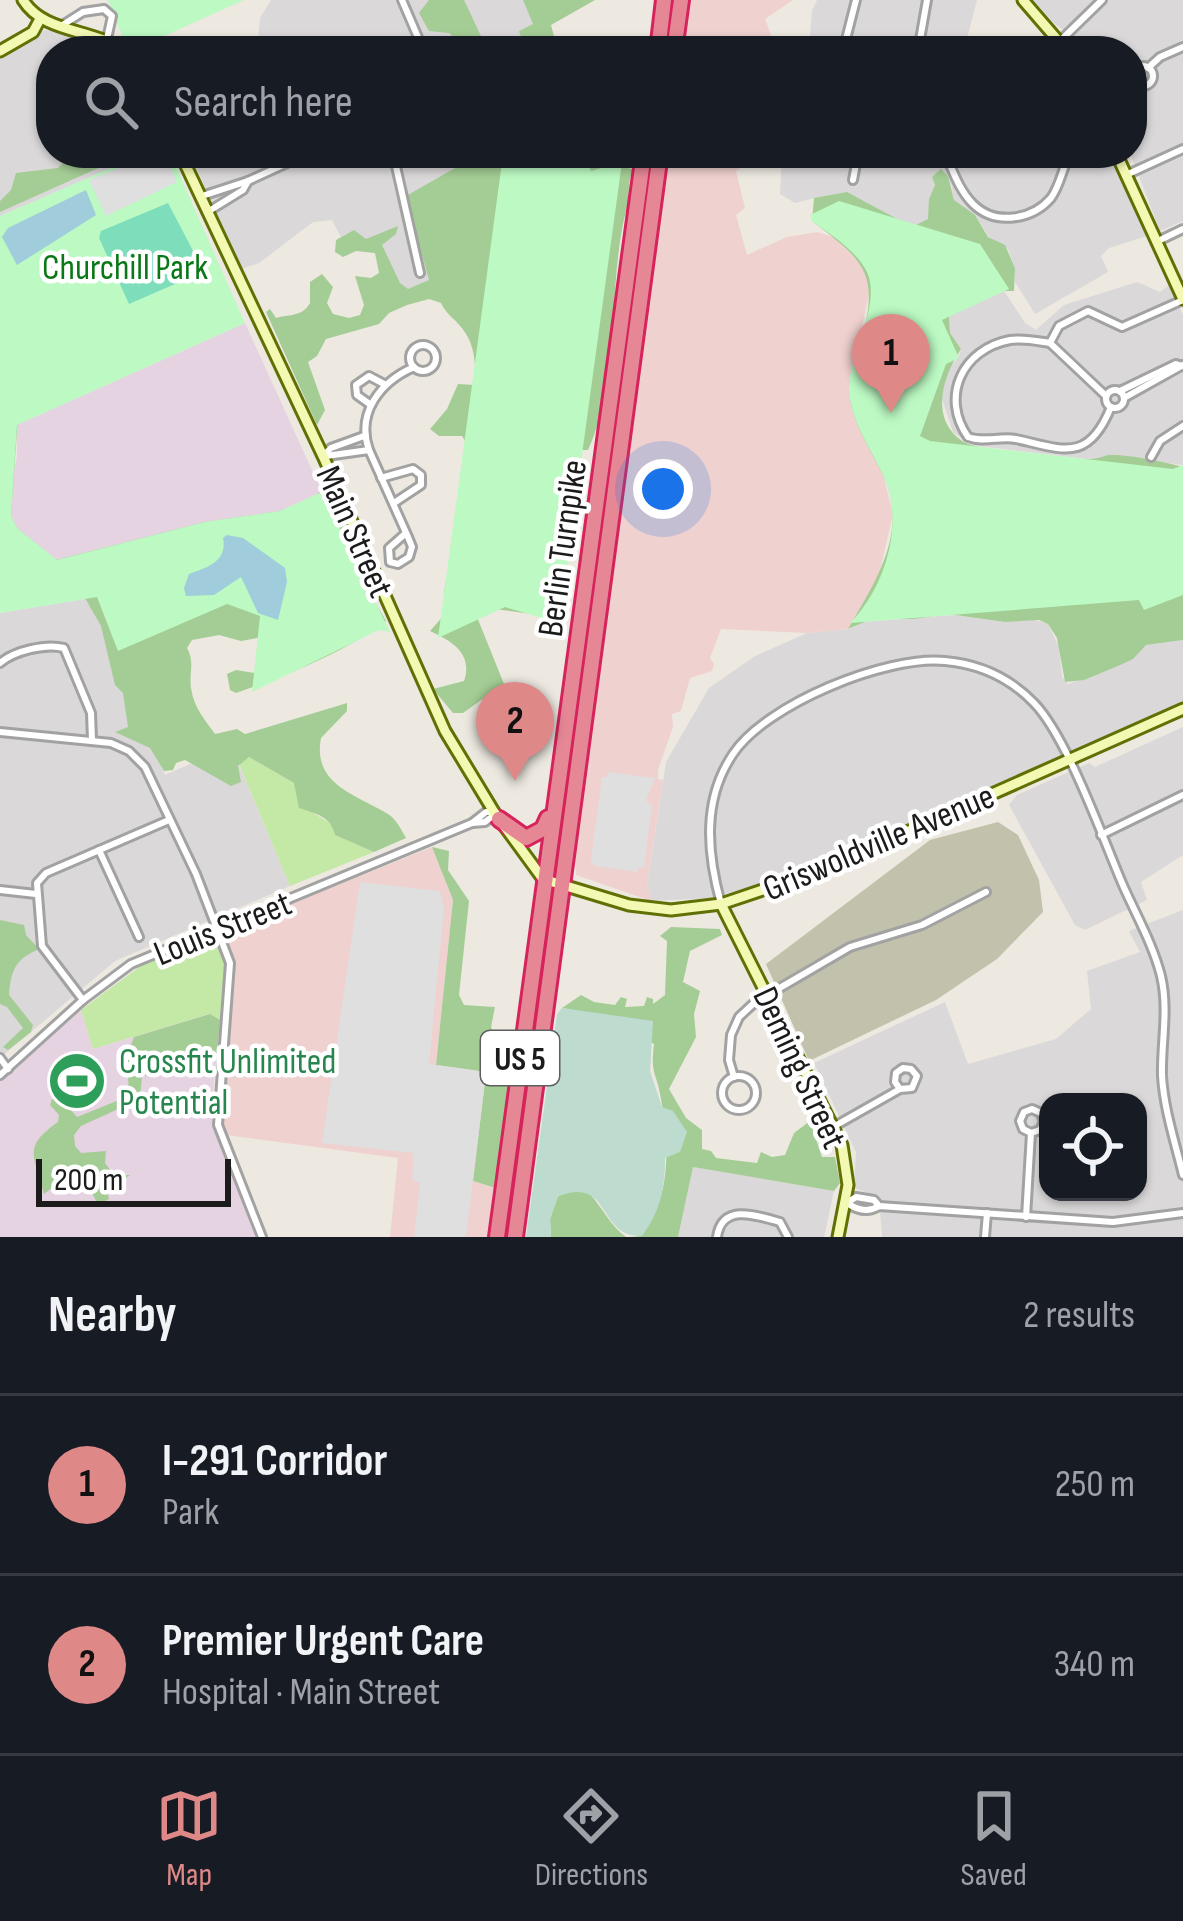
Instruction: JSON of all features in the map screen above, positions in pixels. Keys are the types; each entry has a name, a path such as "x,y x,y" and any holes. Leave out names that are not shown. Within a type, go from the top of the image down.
{"highway":[{"path":"660,36 664,0"},
{"path":"676,36 681,0"},
{"path":"661,23 678,26"},
{"name":"Berlin Turnpike","path":"514,1237 601,597 643,168"},
{"name":"Berlin Turnpike","path":"497,1237 582,612 657,168"},
{"path":"582,612 601,597"},
{"path":"497,815 521,836 532,837 543,830 554,802"}],"street":[{"path":"23,0 40,20 96,36"},
{"path":"402,0 417,36"},
{"path":"847,36 856,0"},
{"path":"921,36 927,0"},
{"path":"1023,0 1054,36"},
{"path":"1072,36 1102,0"},
{"path":"61,26 83,12 104,9 112,16 108,36"},
{"path":"0,51 40,20"},
{"path":"1148,68 1183,47"},
{"path":"1147,165 1183,149"},
{"name":"Main Street","path":"187,168 445,730 543,879"},
{"path":"201,196 277,168"},
{"path":"396,168 420,273"},
{"path":"853,180 856,168"},
{"path":"953,168 969,201 995,217 1014,218 1032,213 1056,192 1065,168"},
{"path":"1050,343 1059,326 1079,313 1095,313 1122,327 1183,299 1123,168"},
{"path":"1126,175 1141,168"},
{"path":"208,212 248,182"},
{"path":"1156,242 1183,230"},
{"path":"1006,341 1050,343 1106,396 1111,407 1104,425 1070,448 1044,449 1015,439 968,437 954,405 954,390 967,365 991,346 1006,341"},
{"path":"419,345 432,348 433,367 425,371 414,367 412,350 419,345"},
{"path":"1106,396 1111,390 1122,394 1183,366"},
{"path":"406,533 389,548 390,562 409,557 412,547 406,533 393,504 381,478 364,436 371,405 385,385 414,367"},
{"path":"371,405 357,395 360,380 375,377 385,385"},
{"path":"1111,407 1120,406 1122,394"},
{"path":"1150,457 1160,440 1183,426"},
{"path":"322,456 364,436"},
{"path":"322,456 369,450"},
{"path":"381,478 413,469 421,475 421,485 393,504"},
{"path":"0,663 8,656 54,645 64,648 91,713 92,740"},
{"path":"721,904 708,845 715,797 725,766 747,736 762,723 830,688 919,661 940,660 987,670 1032,700 1057,736 1161,975 1166,1026 1164,1096 1183,1174"},
{"name":"Griswoldville Avenue","path":"561,886 652,909 721,904 819,871 1183,710"},
{"path":"0,732 92,740 129,751 145,766 219,928 230,963 218,1125 262,1237"},
{"path":"1102,835 1183,795"},
{"name":"Louis Street","path":"0,1076 83,1000 131,964 497,815"},
{"path":"83,1000 42,946 38,883 46,873 170,820"},
{"path":"99,850 139,937"},
{"path":"543,879 561,886"},
{"path":"0,890 36,894"},
{"path":"734,1077 729,1060 733,1030 746,1010 850,947 922,926 986,892"},
{"name":"Deming Street","path":"721,904 833,1127 847,1166 847,1203 838,1237"},
{"path":"0,1058 8,1069"},
{"path":"734,1077 744,1077 755,1086 754,1100 743,1109 732,1108 723,1097 725,1084 734,1077"},
{"path":"833,1127 900,1089"},
{"path":"1026,1217 1031,1133"},
{"path":"847,1203 856,1197 874,1200 879,1206 1113,1222 1183,1213"},
{"path":"717,1237 727,1217 739,1213 780,1222 788,1237"},
{"path":"985,1237 987,1213"}],"shaded area":[{"path":"271,0 530,0 536,13 529,36 258,36 260,18"},
{"path":"687,0 793,0 765,19 771,36 682,36"},
{"path":"817,0 977,0 968,36 810,36"},
{"path":"1033,0 1183,0 1183,221 1160,231 1136,168 1147,168 1147,36 1071,36"},
{"path":"45,30 72,36 36,36 36,168 111,168 0,216 0,55"},
{"path":"118,168 171,168 177,182 106,216 89,180"},
{"path":"197,168 512,168 422,288 398,292 384,253 346,247 332,220 313,222 259,263 241,269"},
{"path":"665,168 741,168 736,171 745,208 736,215 747,255 787,237 817,232 836,238 866,270 869,293 849,390 852,411 883,474 893,514 877,584 848,629 807,633 721,629 710,658 712,671 690,678 681,711 672,714 673,727 658,770 658,779 663,780 647,884 651,901 576,875 575,849"},
{"path":"781,168 1117,168 1147,236 1109,248 1101,256 1108,272 1035,314 1015,282 1008,249 989,237 977,218 954,200 951,184 932,176 935,183 928,219 915,227 873,209 814,198 795,203 780,194"},
{"path":"1137,282 1160,292 1169,285 1183,315 1183,465 971,445 953,432 941,396 947,370 961,349 950,333 949,316 1004,291 1025,323 1036,330 1064,305"},
{"path":"245,323 322,492 280,511 205,522 56,560 17,528 10,493 17,425"},
{"path":"97,597 119,670 165,775 231,746 290,886 115,961 0,1058 0,613"},
{"path":"954,615 1048,624 1068,684 1118,666 1146,645 1183,640 1183,702 803,872 710,898 651,901 647,885 666,762 709,688 755,656 807,633 850,629 865,622"},
{"path":"1183,727 1183,855 1141,882 1147,900 1085,930 1075,925 1009,805 1017,795 1089,763 1095,767"},
{"path":"608,772 655,778 646,801 652,805 644,868 639,867 638,872 595,866 591,861 602,777"},
{"path":"998,822 1018,835 1039,880 1043,912 997,959 936,1000 809,1061 766,964 930,840"},
{"path":"432,847 453,900 436,1064 485,1081 473,1181 496,1188 491,1237 390,1237 398,1158 226,1135 223,1123 229,1057 220,1020 225,964 214,940 207,938"},
{"path":"360,882 440,891 444,909 429,1064 479,1071 485,1081 466,1237 414,1237 420,1183 412,1180 414,1153 322,1143"},
{"path":"1183,910 1183,1237 882,1237 879,1197 854,1188 856,1152 814,1063 945,1002 968,1064 1056,1039 1091,1009 1087,971 1140,952 1129,931"},
{"path":"562,1008 653,1021 650,1071 662,1107 673,1111 687,1132 680,1152 665,1158 660,1199 642,1236 627,1234 597,1200 576,1192 558,1196 550,1219 551,1237 526,1237 557,1014"},
{"path":"81,1010 93,1049 210,1014 220,1020 212,1104 217,1134 255,1237 0,1237 0,1081"},
{"path":"693,1167 834,1191 824,1237 678,1237"}],"green space":[{"path":"108,0 244,0 164,36 122,36"},
{"path":"429,0 464,0 481,36 429,31 419,13"},
{"path":"523,0 595,0 551,25 554,36 521,36 519,31 533,24"},
{"path":"98,168 0,212 0,201 11,190 16,173"},
{"name":"Churchill Park","path":"111,168 177,168 245,323 17,425 11,516 17,528 57,560 205,522 280,511 322,492 390,632 379,630 252,692 260,616 227,604 118,651 97,597 0,613 0,216"},
{"path":"455,168 633,170 617,266 605,392 588,450 578,450 570,470 585,486 581,489 574,482 531,614 495,609 477,617 504,684 463,713 453,713 433,689 464,681 466,662 452,643 430,631 445,614 444,592 469,447 462,436 439,436 430,429 447,409 458,384 475,385 469,340 441,303 429,299 389,313 379,324 326,339 308,362 325,410 317,425 266,312 270,309 276,318 303,311 310,303 310,282 322,274 333,287 327,303 333,314 360,315 364,305 355,276 371,278 379,273 375,253 356,251 343,257 335,252 336,240 354,230 366,239 398,226 396,234 382,245 400,283 408,289 429,280 406,196"},
{"path":"501,168 621,168 559,623 505,607 438,638"},
{"path":"941,169 948,176 954,200 975,215 988,237 1005,245 1015,268 1014,291 1001,291 949,316 950,333 961,349 942,396 945,421 952,432 971,445 1004,452 1080,459 1125,456 1183,467 1183,640 1146,645 1133,659 1084,680 1065,682 1057,638 1039,620 1005,622 948,614 872,619 848,629 886,555 893,516 883,475 861,434 850,400 868,285 856,260 812,221 814,198 847,192 912,227 928,219 935,185 932,177"},
{"path":"839,201 980,244 1009,289 942,320 959,358 946,364 920,436 930,441 1173,469 1183,465 1183,595 1144,610 1139,600 850,623 882,574 892,514 884,477 858,424 849,390 868,315 867,272 810,215"},
{"name":"Churchill Park","path":"168,203 200,264 198,274 129,304 99,238 101,231"},
{"path":"0,320 18,417 11,516 17,528 56,560 205,522 280,511 313,498 325,487 330,490 386,621 334,653 236,693 230,690 227,674 236,670 260,674 273,635 241,641 219,635 192,640 187,648 192,695 215,734 237,729 245,734 347,703 347,711 321,738 323,767 340,786 391,816 406,838 374,852 335,835 326,820 299,808 294,783 249,757 238,766 241,782 231,786 185,760 164,771 150,748 115,732 128,727 123,693 115,685 101,626 85,598 0,608"},
{"path":"249,757 294,783 315,814 333,825 335,835 374,852 290,886 239,764"},
{"path":"432,847 449,851 448,870 469,901 459,995 464,1005 495,1007 491,1027 510,1071 496,1188 473,1181 485,1081 479,1071 436,1065 453,900"},
{"path":"0,920 24,925 26,935 39,949 20,961 13,972 9,995 33,1025 8,1050 3,1047 23,1028 0,1004"},
{"path":"671,927 720,929 722,935 690,951 683,982 700,991 694,1014 696,1037 669,1089 686,1118 702,1130 702,1149 716,1158 757,1163 761,1152 785,1155 794,1133 810,1121 822,1157 835,1157 840,1183 834,1191 693,1167 678,1237 631,1237 641,1236 651,1221 666,1170 654,1044 600,1015 562,1008 581,995 615,1005 621,997 627,999 625,1007 644,1006 647,997 653,1004 665,995 667,941 660,936"},
{"path":"207,938 222,949 225,964 220,1020 209,1014 93,1049 81,1010 142,965"},
{"path":"210,1014 220,1020 217,1053 142,1076 140,1099 81,1126 74,1135 81,1153 106,1151 105,1163 114,1175 130,1175 107,1191 109,1199 98,1205 82,1172 74,1171 44,1194 34,1153 39,1138 58,1122 52,1099 62,1100 77,1117 129,1096 127,1056 134,1037"},
{"path":"589,1193 626,1237 551,1237 550,1219 558,1196"}],"water":[{"path":"86,190 96,215 17,265 2,237 8,228"},
{"path":"227,535 243,538 285,568 287,582 278,620 258,613 241,577 214,595 186,596 189,574 219,558"}],"place":[{"name":"I-291 Corridor","path":"891,413"},
{"name":"Premier Urgent Care","path":"515,781"},
{"name":"Crossfit Unlimited Potential","path":"77,1081"}]}
